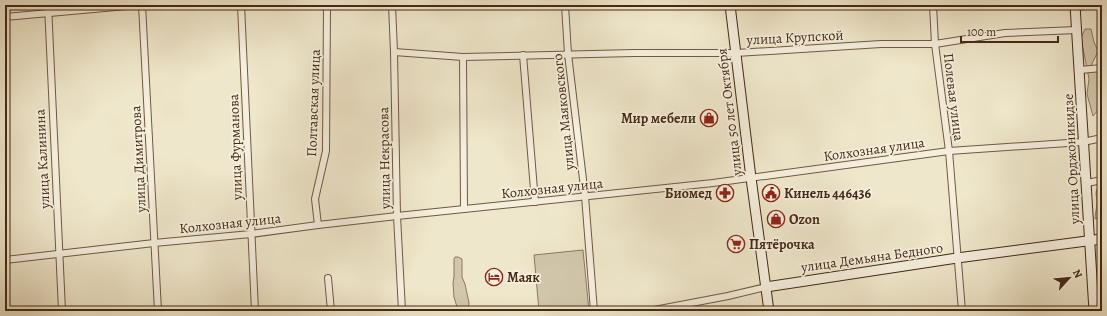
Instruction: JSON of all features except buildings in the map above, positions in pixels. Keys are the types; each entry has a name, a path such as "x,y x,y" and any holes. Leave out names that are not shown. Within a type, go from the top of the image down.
{"main road":[{"name":"улица 50 лет Октября","path":"730,5 769,311"},
{"name":"улица Орджоникидзе","path":"1075,6 1087,183 1089,240 1097,294 1094,311"},
{"name":"улица Демьяна Бедного","path":"766,286 957,258 1102,239"}],"street":[{"name":"улица Калинина","path":"48,5 58,254 62,311"},
{"path":"5,17 138,5"},
{"name":"улица Димитрова","path":"142,5 158,311"},
{"name":"улица Фурманова","path":"241,5 255,311"},
{"name":"Полтавская улица","path":"318,225 315,199 326,151 327,5"},
{"name":"улица Некрасова","path":"392,5 397,216 402,311"},
{"name":"улица Маяковского","path":"566,5 568,54 585,196 594,311"},
{"name":"Полевая улица","path":"933,5 935,44 949,151 962,311"},
{"path":"1075,6 1095,5"},
{"name":"улица Крупской","path":"394,52 463,57 634,53 736,53 881,44 935,44 1005,33 1077,30"},
{"path":"524,55 535,202"},
{"path":"463,57 464,209"},
{"path":"1080,70 1102,68"},
{"name":"Колхозная улица","path":"5,260 751,178 949,151 1084,142 1102,138"},
{"path":"1087,183 1102,180"},
{"path":"328,278 330,311"},
{"name":"улица Демьяна Бедного","path":"649,311 728,296 766,286"}],"shaded area":[{"path":"1085,29 1091,29 1098,51 1091,66 1099,74 1101,107 1093,116 1087,94 1089,79 1081,38"},
{"path":"1102,187 1102,216 1095,219 1097,204 1096,191"},
{"path":"583,250 589,311 539,311 534,255"},
{"path":"455,257 462,259 462,277 469,303 468,311 456,311 457,307 454,297 453,283"}],"place":[{"name":"Мир мебели","path":"709,118"},
{"name":"Биомед","path":"725,193"},
{"name":"Кинель 446436","path":"771,193"},
{"name":"Ozon","path":"776,219"},
{"name":"Пятёрочка","path":"736,244"},
{"name":"Маяк","path":"494,277"}]}
